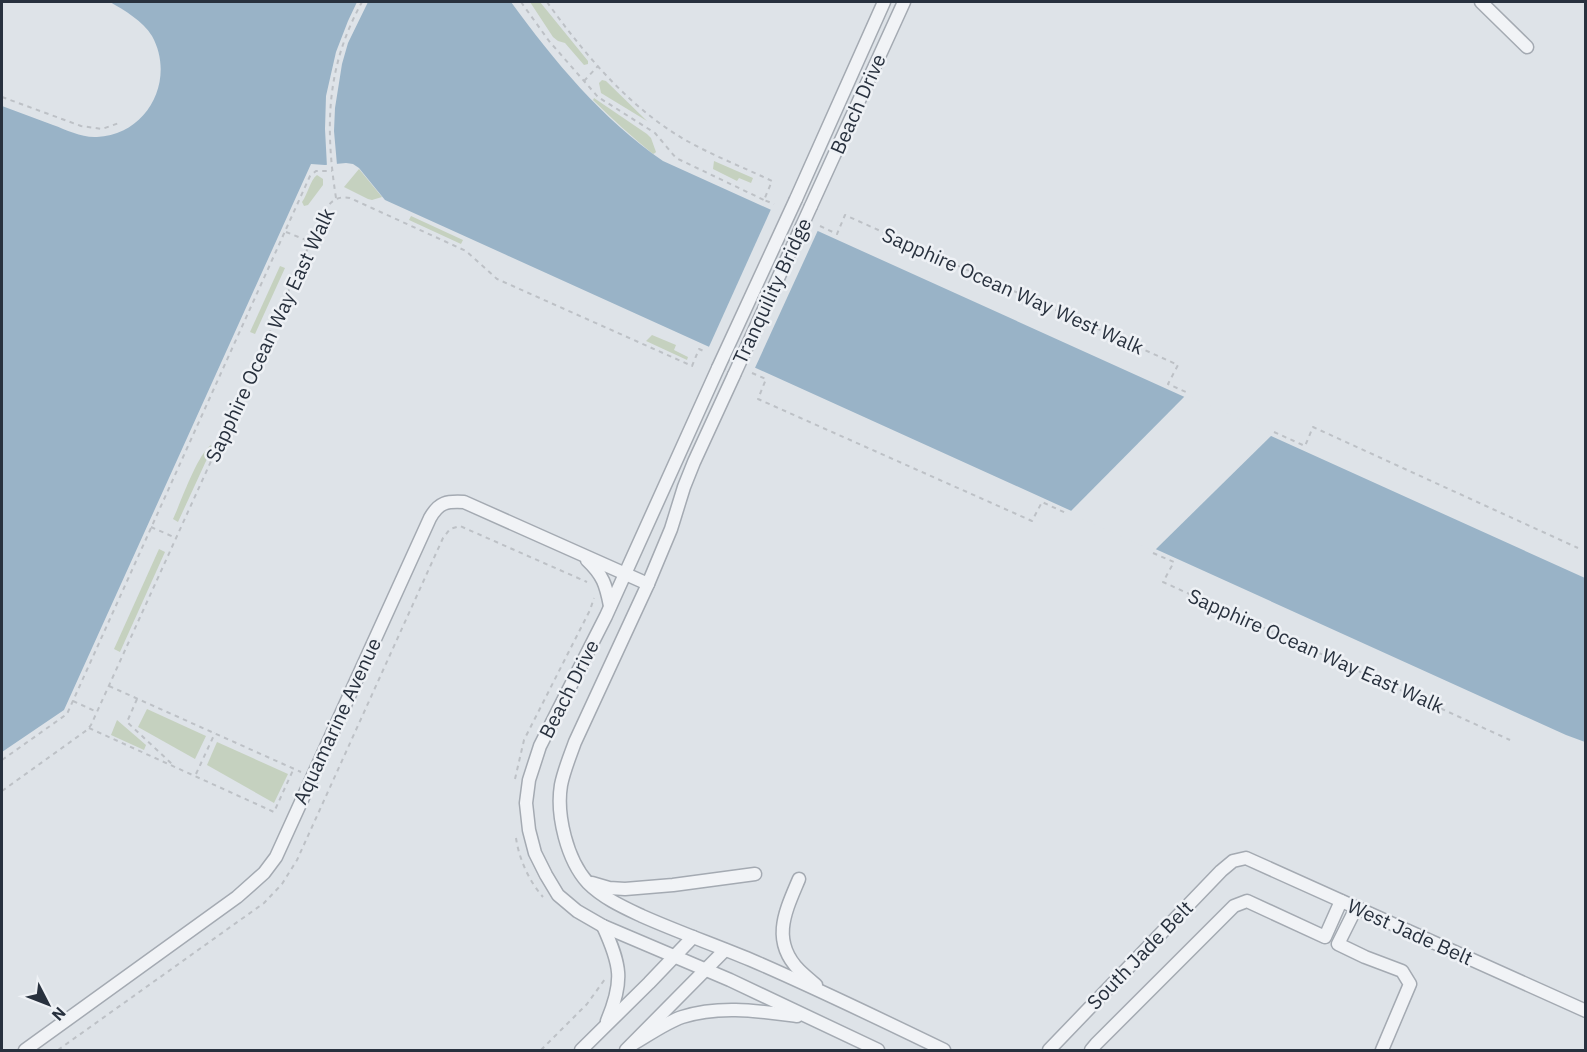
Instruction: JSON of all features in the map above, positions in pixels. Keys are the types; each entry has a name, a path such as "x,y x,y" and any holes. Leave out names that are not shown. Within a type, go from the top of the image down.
{"street":[{"name":"Beach Drive","path":"795,199 884,2"},
{"name":"Beach Drive","path":"811,206 904,2"},
{"path":"1481,2 1527,47"},
{"name":"Tranquility Bridge","path":"718,368 795,199"},
{"name":"Tranquility Bridge","path":"734,375 811,206"},
{"name":"Beach Drive","path":"718,368 610,606 540,746 529,780 526,803 529,830 535,853 546,875 558,895 577,911 603,926 730,980 878,1050"},
{"name":"Beach Drive","path":"734,375 688,479 671,529 648,584 575,742 561,784 562,829 569,851 587,882 613,902 825,993"},
{"name":"Aquamarine Avenue","path":"25,1050 249,887 264,873 276,857 430,518 439,505 446,502 464,502 648,584"},
{"path":"580,554 602,577 610,606"},
{"name":"West Jade Belt","path":"1233,861 1246,858 1586,1011"},
{"name":"South Jade Belt","path":"1049,1050 1221,870 1233,861"},
{"path":"587,882 625,890 755,874"},
{"path":"799,879 782,924 783,941 797,968 825,993 944,1050"},
{"path":"1091,1050 1234,906 1247,901 1325,937 1341,901"},
{"path":"1356,908 1338,944 1365,957 1402,970 1410,984 1382,1050"},
{"path":"603,926 617,962 618,986 614,1005 604,1028"},
{"path":"581,1050 693,937"},
{"path":"630,1047 725,950"},
{"path":"630,1047 681,1017 716,1010 744,1009 807,1017"}],"path":[{"path":"336,198 332,171 330,119 333,84 346,35 362,2"},
{"path":"521,2 549,41 598,97 655,133 676,158 774,204"},
{"path":"547,2 598,66 662,125 690,143 772,181 764,200"},
{"path":"584,81 598,66"},
{"path":"2,97 81,126 102,129 119,123"},
{"name":"Sapphire Ocean Way East Walk","path":"2,760 67,714 310,176 315,171 332,171"},
{"name":"Sapphire Ocean Way East Walk","path":"2,790 89,728 326,208 336,198 343,196 350,198 466,251 497,279 692,366 699,349 706,352"},
{"name":"Sapphire Ocean Way West Walk","path":"820,226 837,234 845,215 1178,365 1168,384 1188,393"},
{"path":"285,231 311,242"},
{"path":"752,373 766,379 758,399 1032,521 1042,502 1068,514"},
{"path":"1274,432 1305,446 1313,427 1578,548"},
{"path":"58,1050 264,903 282,884 297,860 443,537 450,529 460,526 592,584"},
{"path":"152,527 176,538"},
{"name":"Sapphire Ocean Way East Walk","path":"1153,553 1174,562 1163,582 1510,740"},
{"path":"514,784 524,740 590,610 596,591"},
{"path":"109,686 312,777"},
{"path":"137,699 127,722 175,766"},
{"path":"73,701 97,712"},
{"path":"89,728 274,812 294,768"},
{"path":"195,776 215,733"},
{"path":"516,839 518,851 534,888 542,896"},
{"path":"541,1050 587,1004 604,981 607,972"}],"green space":[{"path":"530,2 540,2 588,61 588,64 584,65 565,43 553,37"},
{"path":"602,80 606,81 647,121 601,93 599,83"},
{"path":"594,98 647,134 656,152 653,154 630,134 593,100"},
{"path":"714,161 753,178 751,183 739,178 737,181 713,169"},
{"path":"359,169 382,197 368,199 344,187"},
{"path":"317,175 323,179 323,185 308,205 304,206 302,202"},
{"path":"411,216 463,240 461,244 409,220"},
{"path":"280,266 285,268 255,334 250,332"},
{"path":"652,335 676,345 674,350 688,357 687,360 646,341"},
{"path":"211,445 212,448 178,522 173,519 185,491 200,458"},
{"path":"159,549 165,552 120,652 114,649"},
{"path":"147,709 206,736 195,759 138,727"},
{"path":"117,720 146,745 144,750 111,735"},
{"path":"217,742 288,774 274,803 207,765"}],"water":[{"path":"110,2 511,2 544,46 599,108 663,161 1585,578 1585,742 385,200 359,168 346,163 311,164 64,710 2,752 2,106 91,137 115,134 143,116 153,102 159,86 161,70 159,53 152,36 144,25"}],"pier":[{"path":"357,2 368,2 348,43 342,64 335,108 334,131 337,165 327,167 326,96 336,52"},
{"path":"772,207 819,228 754,370 708,349"},
{"path":"1186,395 1273,434 1154,551 1069,513"}]}
